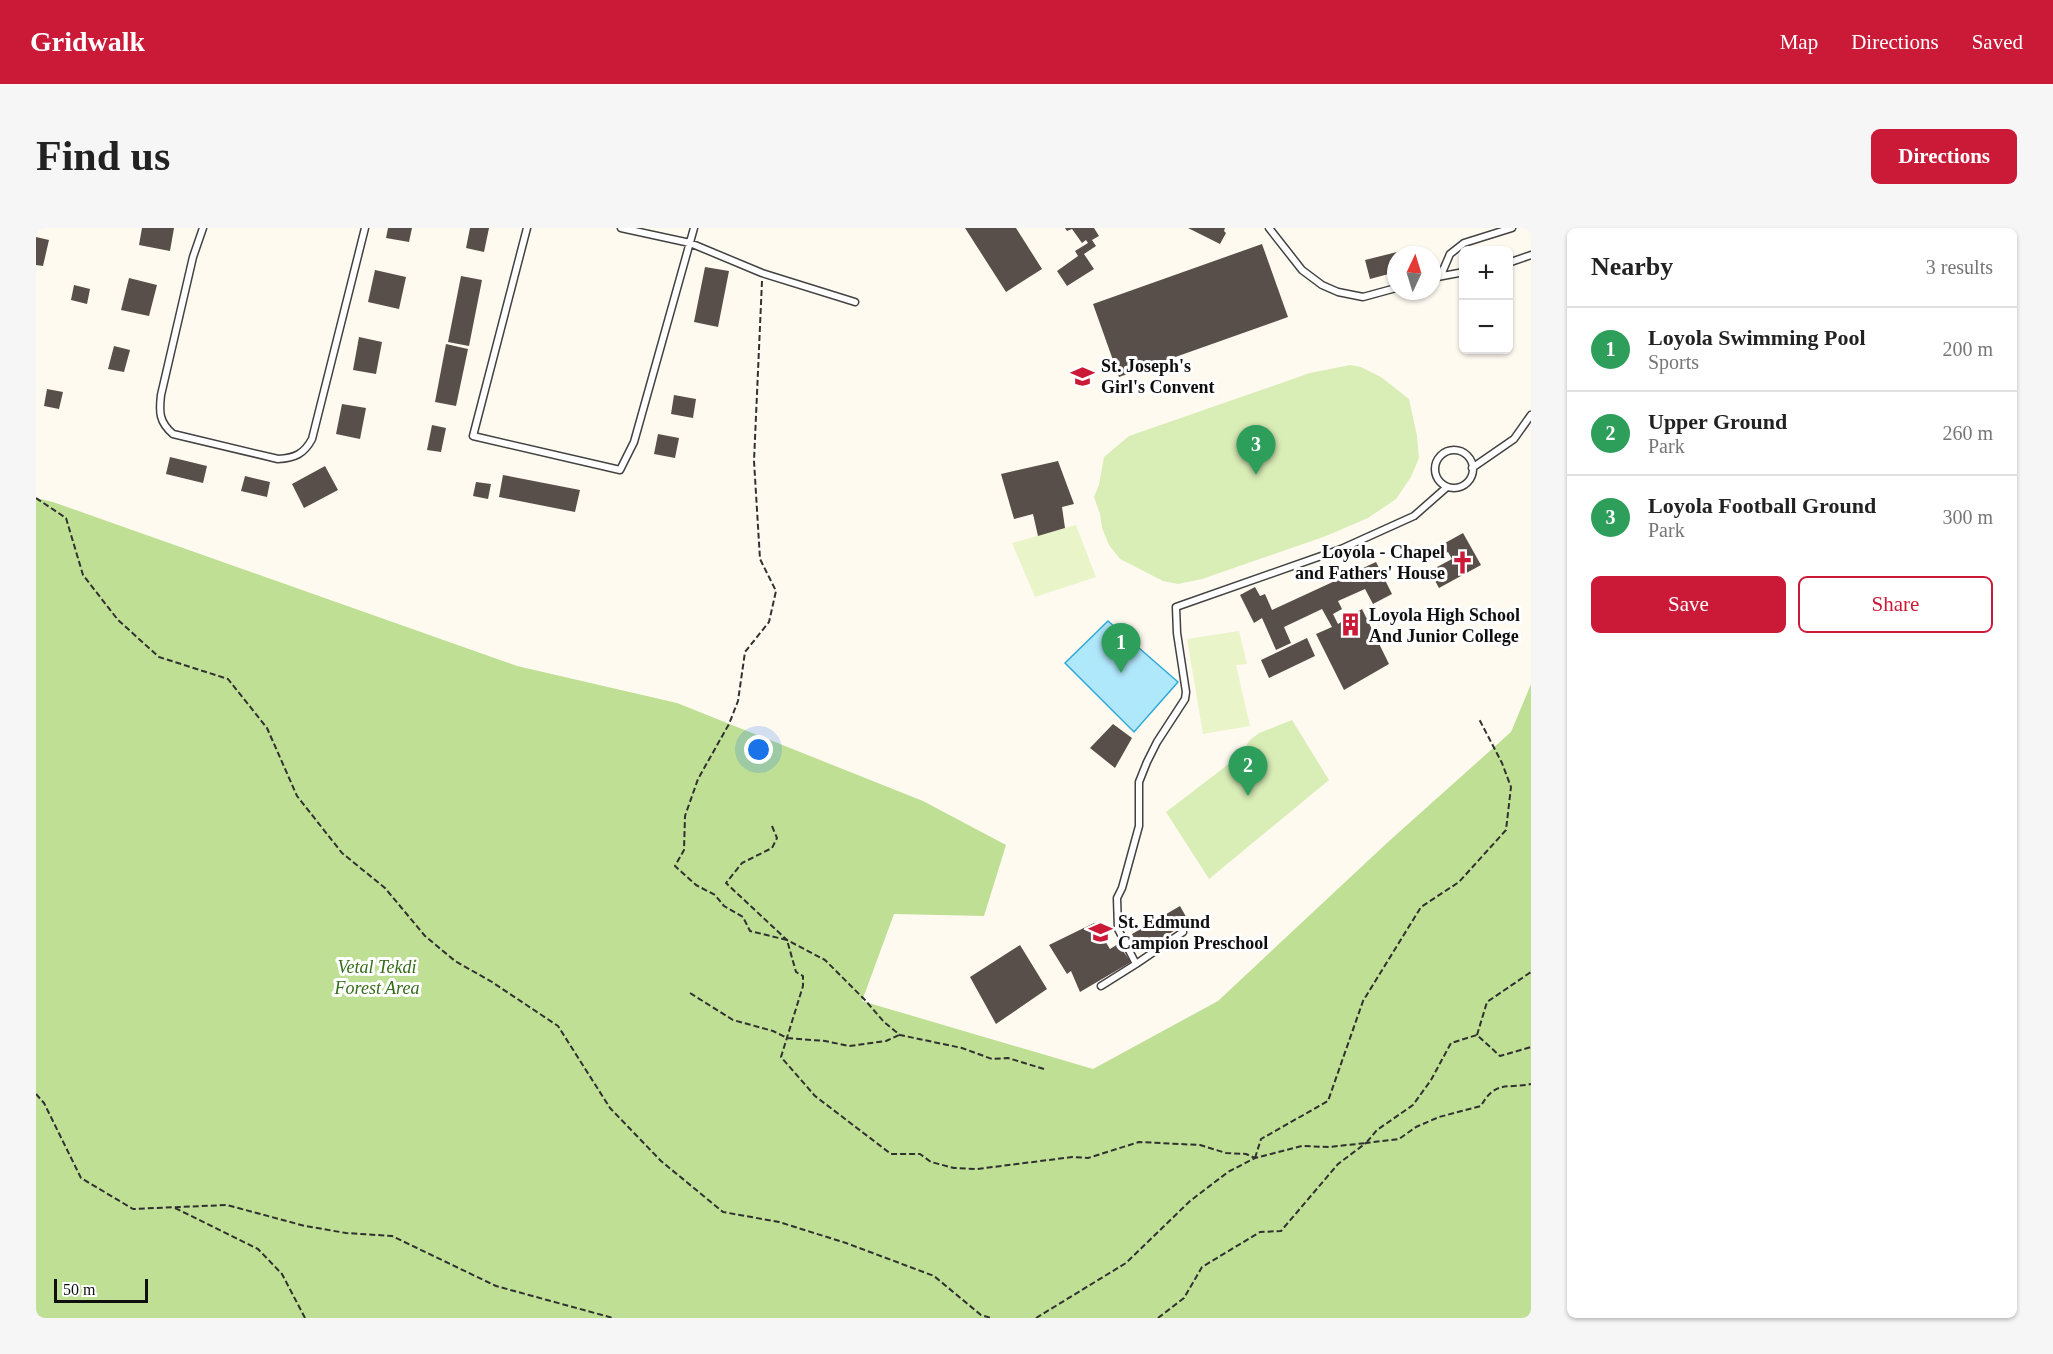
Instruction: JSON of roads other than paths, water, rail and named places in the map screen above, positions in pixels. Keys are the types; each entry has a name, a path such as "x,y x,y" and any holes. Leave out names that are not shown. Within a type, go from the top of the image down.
{"lane":[{"path":"203,228 193,257 161,395 159,409 161,421 173,434 278,459 300,455 308,448 312,439 365,228"},
{"path":"527,228 472,436 620,470 634,442 694,228"},
{"path":"621,228 690,243 762,273 855,302"},
{"path":"1269,228 1302,270 1322,285 1338,292 1363,297 1387,290"},
{"path":"1441,275 1450,255 1464,243 1512,228"},
{"path":"1513,261 1531,255"},
{"path":"1441,275 1459,273"},
{"path":"1472,468 1514,439 1531,415"},
{"path":"1451,450 1463,453 1468,457 1472,468 1469,480 1453,488 1447,487 1435,473 1437,461 1445,452 1451,450"},
{"path":"1136,964 1118,929 1117,898 1122,888 1139,826 1139,782 1147,762 1185,699 1176,607 1341,549 1414,516 1447,487"},
{"path":"1101,986 1183,932"}],"water":[{"path":"1108,621 1178,682 1134,732 1065,663"}],"place":[{"name":"St. Joseph's Girl's Convent","path":"1083,376"},
{"name":"Loyola Football Ground","path":"1256,475"},
{"name":"Loyola - Chapel and Fathers' House","path":"1463,562"},
{"name":"Loyola High School And Junior College","path":"1351,625"},
{"name":"Loyola Swimming Pool","path":"1121,673"},
{"name":"Upper Ground","path":"1248,796"},
{"name":"St. Edmund Campion Preschool","path":"1100,932"}],"park label":[{"name":"Vetal Tekdi Forest Area","path":"377,978"}]}
